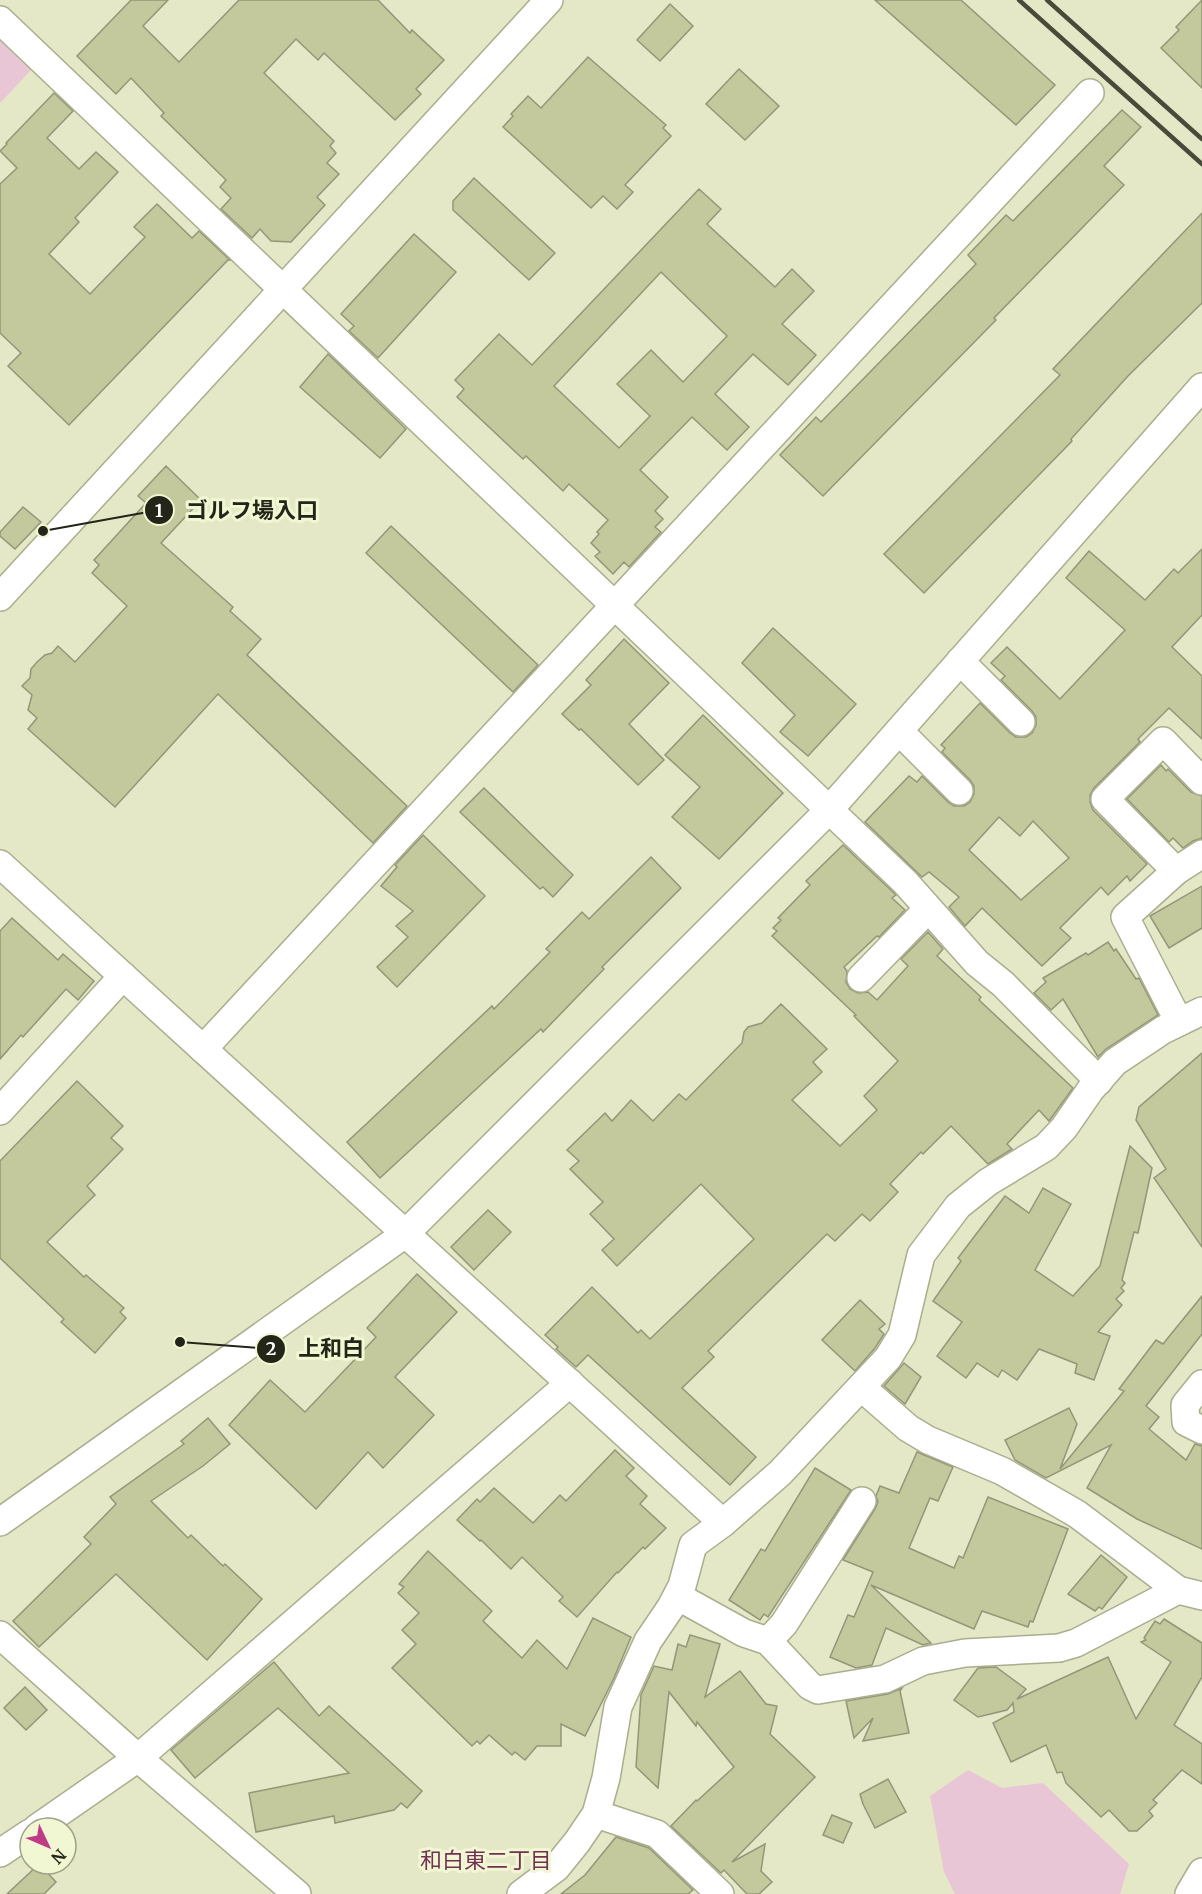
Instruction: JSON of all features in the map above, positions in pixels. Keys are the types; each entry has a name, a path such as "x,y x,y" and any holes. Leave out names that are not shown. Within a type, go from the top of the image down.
{"street":[{"path":"0,597 549,0"},
{"path":"0,20 905,882 977,963 1003,984 1099,1081"},
{"path":"203,1049 1090,93"},
{"path":"0,1522 405,1234 829,810 1202,387"},
{"path":"960,661 1021,722"},
{"path":"899,730 959,791"},
{"path":"1176,871 1105,799 1162,741 1202,781"},
{"path":"521,1894 556,1868 596,1814 606,1778 618,1707 648,1641 682,1586 693,1545 723,1523 780,1473 888,1358 902,1335 921,1255 958,1206 988,1182 1046,1147 1064,1128 1115,1062 1163,1030 1196,1015 1125,917 1176,871 1202,854"},
{"path":"0,864 723,1523"},
{"path":"861,978 928,909"},
{"path":"0,1111 123,976"},
{"path":"54,1816 138,1758 570,1383"},
{"path":"1202,1384 1185,1405 1186,1422 1202,1430"},
{"path":"861,1387 908,1428 928,1440 1002,1471 1077,1514 1190,1593"},
{"path":"768,1641 784,1624 862,1501"},
{"path":"677,1596 744,1633 768,1641 810,1686 818,1690 885,1679 923,1661 964,1653 1059,1648 1076,1644 1190,1593"},
{"path":"0,1635 138,1758 297,1894"},
{"path":"596,1814 657,1834 720,1894"},
{"path":"0,1853 18,1841"},
{"path":"1189,1894 1202,1872"}],"shaded area":[{"path":"0,41 31,70 0,103"},
{"path":"968,1770 1002,1788 1043,1783 1129,1864 1120,1894 955,1894 944,1872 930,1796"}],"building":[{"path":"131,0 168,0 143,26 179,62 239,0 378,0 410,33 412,30 444,60 416,89 421,94 395,120 324,53 318,60 296,39 264,73 334,141 330,146 336,153 327,163 339,174 317,197 325,205 291,242 271,241 260,229 252,238 221,209 231,198 220,187 226,180 161,116 164,113 131,78 116,94 77,56"},
{"path":"875,0 961,0 1055,85 1016,125"},
{"path":"1202,0 1202,88 1161,48 1179,30 1176,27"},
{"path":"670,4 693,26 660,61 637,40"},
{"path":"588,57 666,125 663,128 671,136 625,185 633,192 617,209 603,196 591,208 503,127 513,116 511,114 528,96 541,108"},
{"path":"739,69 779,106 745,140 706,104"},
{"path":"54,93 73,111 47,138 79,169 96,152 118,172 75,218 79,222 49,254 90,294 145,237 134,227 157,204 192,238 199,231 230,260 69,425 8,366 21,353 0,333 0,184 17,168 0,151"},
{"path":"1122,110 1141,127 1104,166 1124,185 994,318 996,320 823,496 780,455 816,417 821,422 976,264 968,255 1006,215 1013,221"},
{"path":"474,178 555,253 529,280 453,210 453,201"},
{"path":"699,189 721,209 707,224 775,287 792,269 814,291 782,324 816,355 788,385 753,354 715,394 749,427 727,450 692,417 640,470 668,497 655,511 663,519 655,527 661,532 629,567 624,562 613,574 595,556 600,552 591,543 608,520 569,484 563,491 526,456 523,459 457,397 464,389 455,380 499,334 532,365","holes":["661,272 727,336 683,382 651,350 617,384 650,416 619,448 554,386"]},
{"path":"1202,213 1202,303 1128,376 1071,439 1072,441 924,593 884,554 1060,375 1053,369"},
{"path":"414,234 456,272 378,358 349,331 354,326 341,314"},
{"path":"328,354 406,429 380,458 300,387"},
{"path":"166,466 201,500 161,543 233,607 230,611 261,639 247,655 407,806 373,843 218,694 115,807 28,729 37,718 28,710 32,695 22,686 30,678 31,669 58,646 75,662 127,606 92,573 99,565 94,560 146,503 138,496"},
{"path":"23,507 41,522 15,549 0,536 0,532"},
{"path":"391,526 538,665 513,692 366,553"},
{"path":"1202,549 1202,615 1172,647 1202,676 1202,739 1169,708 1138,739 1140,742 1094,788 1090,795 1093,810 1147,864 1130,881 1127,876 1108,895 1101,887 1060,928 1071,938 1042,966 982,908 965,926 949,907 959,897 929,872 922,877 865,822 909,776 917,782 922,776 954,806 964,806 970,802 974,794 974,786 942,752 945,748 941,745 980,703 1016,737 1026,737 1032,733 1036,725 1036,717 1001,680 1005,676 991,663 1007,647 1060,699 1125,630 1066,578 1089,551 1145,600 1174,569 1178,573","holes":["999,817 1020,836 1033,821 1069,858 1021,900 969,850"]},
{"path":"773,628 856,704 808,756 780,732 795,715 742,663"},
{"path":"624,639 669,683 629,724 664,760 638,785 581,729 579,730 562,714 591,685 586,680"},
{"path":"703,715 783,793 719,859 672,817 700,787 665,755"},
{"path":"1161,765 1191,792 1202,796 1202,838 1183,848 1173,838 1169,842 1127,799"},
{"path":"484,788 573,875 553,897 543,887 540,889 460,812"},
{"path":"423,835 485,896 397,987 377,967 408,937 396,926 413,911 381,886 397,867 395,865"},
{"path":"843,845 896,895 892,898 905,910 879,937 877,936 844,967 847,971 846,982 850,989 858,993 868,992 877,1000 908,966 901,959 928,932 943,949 937,956 981,997 979,1000 1073,1088 1049,1121 1039,1110 1007,1144 1012,1149 988,1164 951,1126 923,1154 921,1152 890,1184 898,1192 870,1221 862,1214 835,1241 827,1234 708,1351 714,1357 682,1388 756,1457 730,1485 588,1355 576,1367 556,1349 558,1347 545,1335 592,1287 638,1333 641,1330 650,1339 754,1239 701,1184 617,1266 602,1250 614,1239 590,1214 603,1202 570,1169 579,1161 567,1150 605,1113 612,1121 631,1100 653,1121 679,1094 686,1100 742,1043 744,1032 748,1027 762,1023 781,1004 827,1049 813,1062 822,1072 792,1100 840,1146 877,1110 864,1096 898,1061 854,1016 856,1015 772,936 777,931 773,928 781,920 778,918 810,885 806,881"},
{"path":"651,857 681,888 602,967 604,969 543,1032 541,1029 380,1178 347,1142 492,1006 494,1009 550,952 546,949 582,912 589,919"},
{"path":"1202,886 1202,928 1169,948 1150,916"},
{"path":"12,918 58,960 63,954 94,981 78,1000 66,989 0,1059 0,931"},
{"path":"1108,942 1114,951 1116,949 1136,979 1139,978 1158,1015 1106,1049 1098,1057 1063,999 1051,1010 1034,993 1046,982 1043,978"},
{"path":"1202,1053 1202,1247 1154,1178 1166,1169 1136,1120 1139,1107"},
{"path":"77,1081 123,1126 111,1138 123,1149 87,1186 95,1195 47,1242 84,1277 86,1275 124,1308 120,1312 126,1318 95,1353 61,1322 64,1319 0,1258 0,1161"},
{"path":"1130,1146 1152,1168 1138,1233 1134,1232 1122,1280 1125,1283 1121,1288 1124,1291 1116,1299 1122,1305 1098,1332 1110,1336 1094,1380 1075,1373 1077,1364 1039,1349 1017,1380 1002,1370 998,1377 977,1363 966,1378 937,1356 962,1322 933,1301 961,1261 958,1258 1005,1196 1029,1213 1043,1188 1071,1204 1035,1270 1073,1296 1100,1266"},
{"path":"488,1210 511,1232 474,1270 451,1247"},
{"path":"417,1274 457,1312 395,1377 434,1415 383,1468 368,1452 316,1509 229,1425 270,1380 305,1412 376,1337 367,1328"},
{"path":"1202,1296 1202,1334 1146,1406 1159,1417 1149,1429 1186,1460 1195,1444 1202,1446 1202,1549 1137,1519 1087,1488 1111,1445 1046,1478 1015,1460 1005,1440 1069,1408 1077,1424 1060,1469 1124,1391 1119,1389 1156,1340 1163,1344"},
{"path":"860,1300 885,1324 879,1329 884,1334 855,1371 822,1340"},
{"path":"904,1363 921,1377 905,1404 884,1386"},
{"path":"208,1418 230,1444 203,1466 151,1501 188,1538 191,1535 262,1599 207,1660 116,1574 39,1647 13,1621 91,1544 84,1537 116,1504 110,1497 184,1444 181,1441"},
{"path":"615,1450 634,1468 626,1476 647,1496 640,1504 666,1528 617,1572 577,1617 559,1601 563,1597 522,1557 511,1569 457,1520 477,1499 480,1502 494,1488 533,1523 560,1495 566,1501"},
{"path":"917,1452 953,1467 938,1501 930,1498 909,1548 954,1568 959,1556 963,1558 988,1497 1068,1529 1033,1622 1030,1621 1028,1627 982,1611 974,1629 871,1585 931,1643 923,1645 886,1628 872,1665 856,1668 830,1657 848,1615 854,1617 873,1572 843,1560 875,1509 880,1486 899,1493"},
{"path":"815,1468 851,1490 768,1617 764,1614 760,1620 729,1600 761,1549 765,1551"},
{"path":"428,1551 492,1611 483,1621 522,1658 537,1640 567,1669 593,1618 631,1637 614,1678 585,1736 561,1724 561,1746 537,1746 525,1760 515,1752 512,1755 489,1735 480,1744 477,1741 472,1746 392,1668 416,1644 402,1630 419,1613 398,1593 404,1587 399,1584"},
{"path":"1101,1555 1127,1577 1102,1609 1099,1607 1095,1611 1068,1594"},
{"path":"1164,1619 1202,1643 1202,1677 1174,1725 1202,1744 1202,1784 1182,1770 1153,1800 1157,1803 1149,1811 1153,1816 1137,1831 1129,1831 1109,1810 1101,1817 1066,1783 1062,1772 1057,1773 1046,1745 1011,1762 993,1723 1014,1712 1013,1703 1007,1710 978,1717 954,1700 978,1668 996,1667 1026,1689 1017,1699 1108,1657 1136,1719 1171,1662 1141,1642 1146,1640 1144,1638 1155,1621 1160,1624"},
{"path":"690,1635 720,1644 705,1697 740,1671 766,1704 777,1706 770,1734 815,1777 732,1862 765,1844 761,1871 772,1882 759,1894 747,1894 724,1870 721,1873 671,1826 696,1800 734,1767 697,1722 696,1726 669,1692 658,1788 636,1767 641,1695 654,1666 672,1670 678,1644 686,1647"},
{"path":"274,1662 319,1716 329,1706 422,1791 407,1808 401,1803 394,1810 335,1823 334,1816 256,1832 249,1793 349,1773 278,1708 195,1778 171,1750"},
{"path":"25,1687 47,1710 26,1730 4,1708"},
{"path":"902,1688 900,1691 909,1733 863,1741 873,1718 854,1738 846,1701 888,1694"},
{"path":"888,1779 906,1812 875,1828 860,1794"},
{"path":"832,1815 852,1823 843,1843 823,1835"},
{"path":"616,1837 649,1848 693,1890 688,1894 561,1894 585,1875"},
{"path":"26,1876 50,1876 56,1882 44,1894 7,1894"}],"railway":[{"path":"1019,0 1202,164"},
{"path":"1047,0 1202,139"}],"place":[{"name":"ゴルフ場入口","path":"43,531"},
{"name":"上和白","path":"180,1342"}],"district":[{"name":"和白東二丁目","path":"486,1860"}]}
